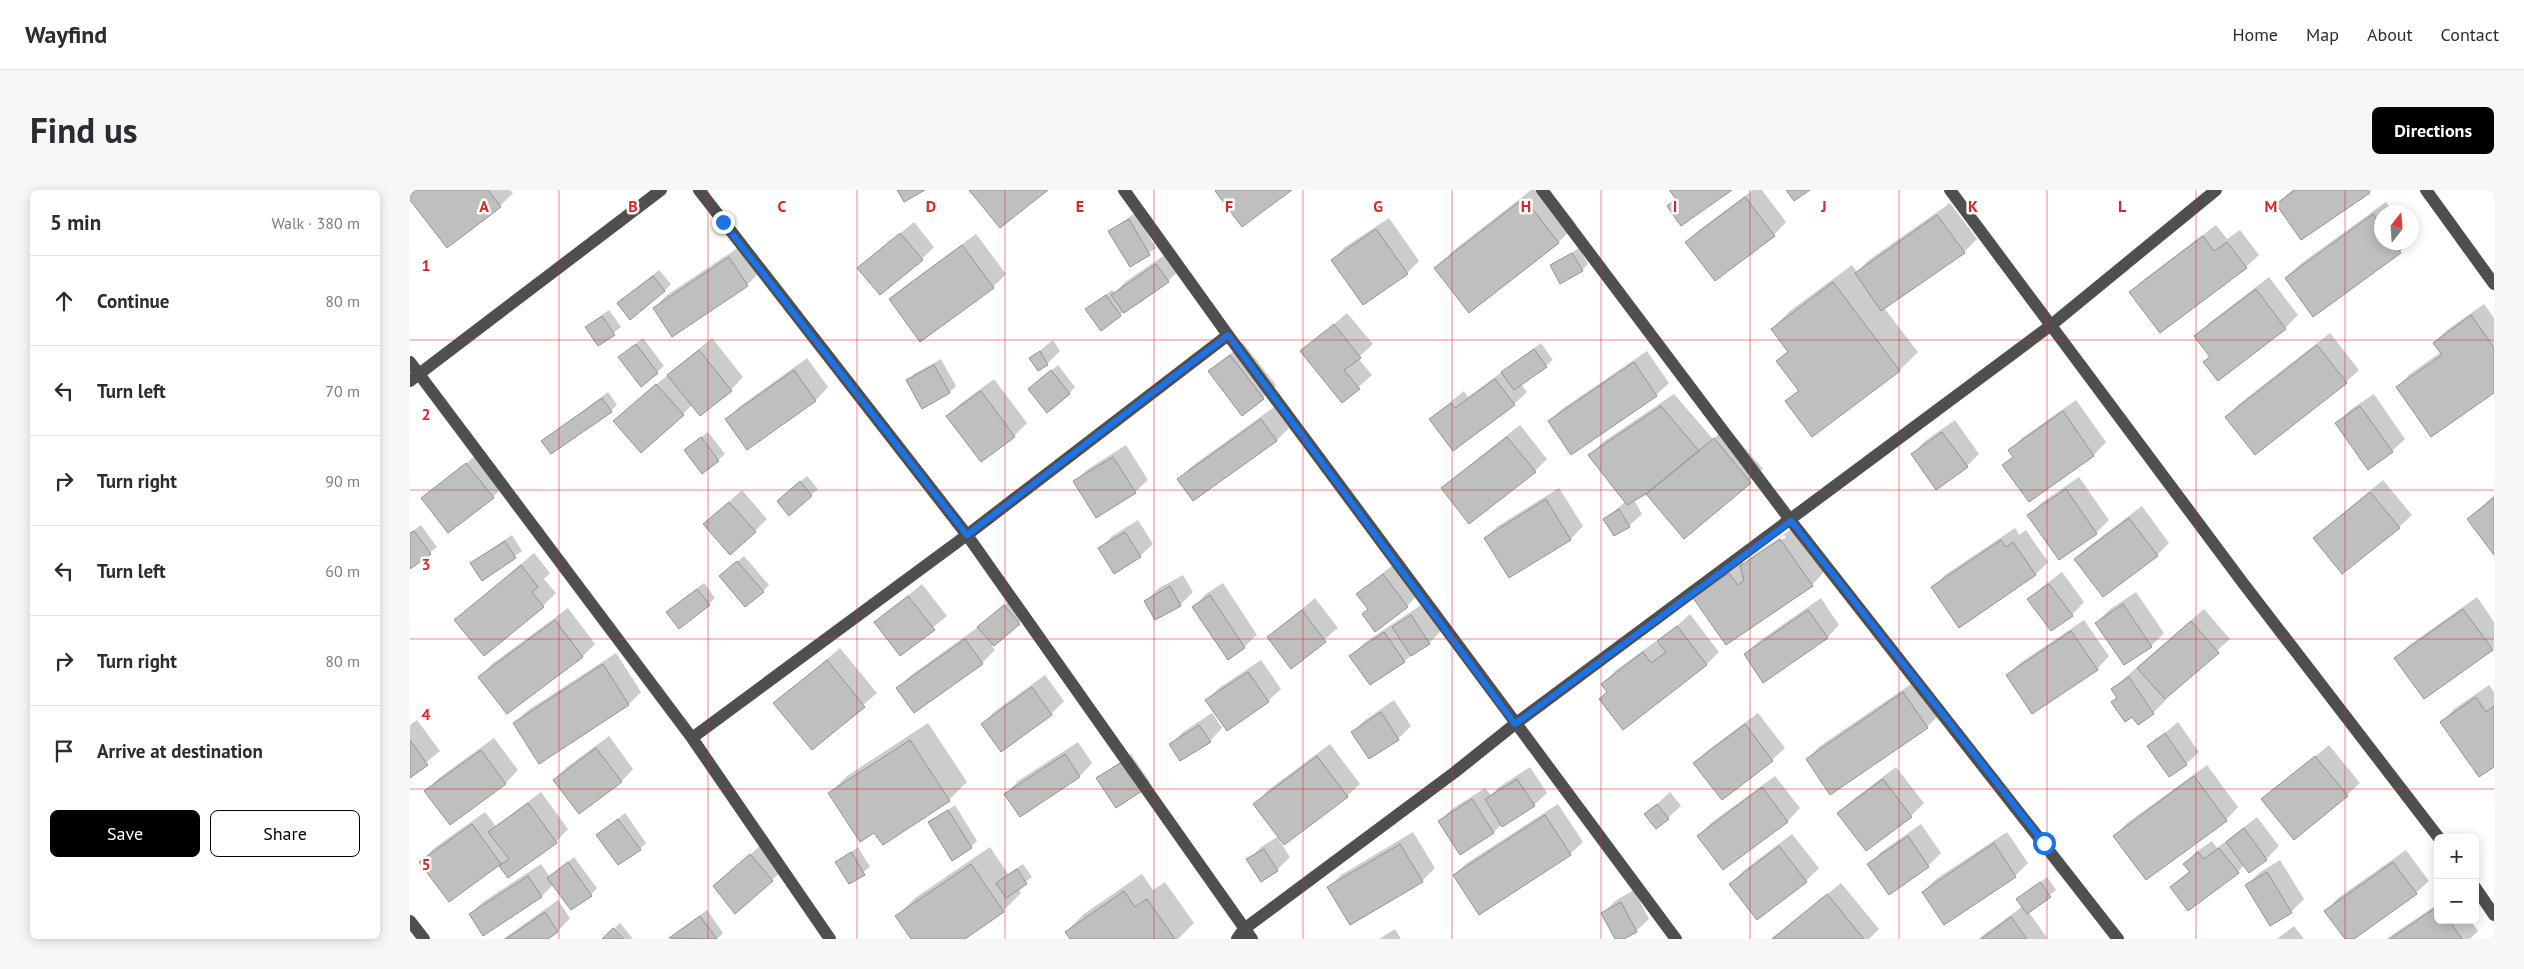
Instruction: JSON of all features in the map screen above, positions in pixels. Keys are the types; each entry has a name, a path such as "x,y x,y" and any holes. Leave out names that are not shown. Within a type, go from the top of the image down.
{"street":[{"path":"414,378 661,190"},
{"path":"699,190 967,535 1244,936 1515,724 1791,521 2050,326 2216,190"},
{"path":"1124,190 1228,335 1676,939"},
{"path":"1542,190 1791,521 2118,939"},
{"path":"1950,190 2243,584 2436,834"},
{"path":"2426,190 2494,284"},
{"path":"692,738 967,535 1228,335"},
{"path":"410,362 414,378 692,738 828,938"},
{"path":"2479,892 2494,915"},
{"path":"410,921 424,939"}],"building":[{"path":"416,190 488,190 501,207 447,248 410,200 410,195"},
{"path":"897,190 925,190 904,202"},
{"path":"969,190 1048,190 1000,228"},
{"path":"1216,190 1292,190 1242,227"},
{"path":"1669,190 1732,190 1681,226 1667,206 1676,199"},
{"path":"1786,190 1810,190 1794,201"},
{"path":"2295,190 2367,190 2370,193 2301,240 2276,204"},
{"path":"1745,197 1775,236 1715,281 1685,242"},
{"path":"1524,198 1559,243 1469,313 1434,268"},
{"path":"2373,214 2374,250 2399,250 2401,253 2313,317 2285,278"},
{"path":"1937,215 1965,253 1881,311 1855,273"},
{"path":"1129,219 1150,255 1130,267 1108,231"},
{"path":"1376,229 1408,274 1363,305 1331,260"},
{"path":"900,233 923,260 880,295 857,268"},
{"path":"2203,236 2214,251 2227,242 2247,268 2160,333 2129,292"},
{"path":"962,245 994,288 920,342 889,299"},
{"path":"1572,253 1583,271 1560,284 1550,265"},
{"path":"729,257 748,286 672,337 653,308"},
{"path":"1156,264 1169,282 1124,313 1111,295"},
{"path":"653,276 665,291 630,320 617,303"},
{"path":"1833,282 1900,371 1812,437 1785,401 1799,391 1776,361 1788,352 1771,329"},
{"path":"2256,289 2286,329 2218,381 2203,362 2210,357 2194,336"},
{"path":"1106,295 1121,316 1101,331 1085,309"},
{"path":"2471,315 2494,348 2494,393 2431,437 2396,387 2442,355 2433,343"},
{"path":"602,316 615,335 598,346 585,327"},
{"path":"1334,324 1361,358 1344,370 1360,389 1342,403 1300,351"},
{"path":"636,344 658,373 641,387 618,357"},
{"path":"2317,345 2347,383 2255,455 2225,417"},
{"path":"1534,349 1547,367 1514,390 1501,372"},
{"path":"699,350 732,391 700,416 667,375"},
{"path":"1040,351 1048,365 1038,371 1029,358"},
{"path":"1230,355 1264,399 1242,416 1208,371"},
{"path":"1634,362 1657,396 1571,455 1548,421"},
{"path":"934,365 950,393 922,409 906,380"},
{"path":"794,370 816,401 747,450 725,419"},
{"path":"1051,370 1070,394 1047,413 1028,389"},
{"path":"1495,379 1515,405 1453,451 1429,419 1451,403 1455,408"},
{"path":"656,384 684,415 641,453 613,421"},
{"path":"981,391 1015,437 981,462 946,416"},
{"path":"602,398 612,412 551,454 541,441"},
{"path":"1661,406 1699,451 1646,494 1627,505 1588,455"},
{"path":"2360,406 2393,452 2368,470 2335,423"},
{"path":"2063,411 2094,456 2029,502 2002,465 2013,457 2008,450"},
{"path":"1261,419 1277,441 1193,501 1177,479"},
{"path":"1942,432 1968,467 1936,490 1911,454"},
{"path":"701,437 719,461 702,474 684,450"},
{"path":"1507,437 1536,472 1469,524 1441,488"},
{"path":"1714,438 1751,483 1684,539 1646,494"},
{"path":"1113,457 1136,493 1096,518 1073,481"},
{"path":"466,463 494,498 448,533 421,498"},
{"path":"800,481 812,496 789,516 777,501"},
{"path":"2066,489 2097,534 2059,560 2027,515"},
{"path":"2370,492 2400,528 2342,574 2313,538"},
{"path":"2494,498 2494,555 2467,519"},
{"path":"1546,499 1571,540 1509,578 1484,538"},
{"path":"729,502 756,532 730,555 703,524"},
{"path":"1619,509 1630,527 1614,536 1603,519"},
{"path":"2129,518 2158,556 2103,597 2074,559"},
{"path":"414,531 431,554 410,569 410,533"},
{"path":"1125,532 1141,557 1114,574 1098,548"},
{"path":"1780,539 1813,586 1726,645 1693,598 1729,573 1738,585 1744,580 1740,566"},
{"path":"2001,540 2006,547 2013,542 2036,575 1959,628 1931,587"},
{"path":"505,541 516,558 482,581 470,563"},
{"path":"737,561 764,592 745,607 719,576"},
{"path":"521,565 538,587 532,592 544,607 484,656 454,620"},
{"path":"1383,574 1408,607 1375,632 1362,614 1368,609 1356,594"},
{"path":"2049,584 2073,616 2051,631 2027,599"},
{"path":"1170,586 1181,606 1155,620 1144,601"},
{"path":"697,589 710,605 679,629 666,612"},
{"path":"1210,595 1245,648 1228,660 1192,607"},
{"path":"908,596 935,630 900,656 874,622"},
{"path":"2123,604 2152,647 2124,665 2095,623"},
{"path":"1004,605 1020,624 994,646 977,627"},
{"path":"2463,609 2493,650 2424,699 2394,658"},
{"path":"1302,610 1326,642 1291,669 1267,637"},
{"path":"1808,610 1828,638 1763,683 1744,654"},
{"path":"1411,615 1430,644 1411,656 1392,627"},
{"path":"555,620 583,657 507,714 478,677"},
{"path":"2191,621 2219,653 2165,699 2137,668"},
{"path":"1677,626 1707,665 1623,730 1599,699 1607,692 1601,684 1643,652 1651,663 1666,652 1657,641"},
{"path":"2071,631 2098,670 2032,714 2006,675"},
{"path":"1384,632 1405,662 1370,685 1349,656"},
{"path":"965,639 983,664 914,713 896,688"},
{"path":"827,660 865,707 812,750 773,703"},
{"path":"603,664 629,705 539,764 513,723"},
{"path":"1248,672 1269,702 1227,731 1205,700"},
{"path":"2129,677 2154,714 2138,725 2132,717 2125,722 2111,702 2117,698 2111,689"},
{"path":"1032,687 1052,715 1001,752 981,724"},
{"path":"1903,692 1928,728 1830,795 1806,759"},
{"path":"2476,697 2486,712 2494,706 2494,767 2479,777 2440,722"},
{"path":"1381,712 1399,740 1369,759 1351,732"},
{"path":"1745,724 1773,761 1722,800 1693,763"},
{"path":"1199,725 1211,742 1180,761 1169,744"},
{"path":"2165,733 2187,765 2169,777 2147,746"},
{"path":"410,740 428,765 410,778"},
{"path":"910,740 950,801 883,845 874,833 860,842 828,793"},
{"path":"596,748 622,782 579,814 553,780"},
{"path":"481,750 506,784 450,825 424,791"},
{"path":"1065,754 1080,777 1020,817 1004,794"},
{"path":"1317,756 1348,797 1284,845 1253,804"},
{"path":"2315,756 2348,796 2294,840 2261,799"},
{"path":"1125,760 1145,789 1116,808 1096,778"},
{"path":"2194,776 2227,821 2146,880 2113,836"},
{"path":"1517,779 1535,806 1502,827 1485,799"},
{"path":"1883,779 1912,817 1866,851 1837,813"},
{"path":"1762,787 1788,822 1723,870 1697,836"},
{"path":"1472,799 1494,833 1460,855 1438,821"},
{"path":"528,803 557,843 508,878 499,866 509,859 488,832"},
{"path":"1657,804 1669,819 1656,829 1644,814"},
{"path":"948,810 972,848 952,861 928,822"},
{"path":"1545,815 1571,855 1479,915 1453,875"},
{"path":"618,819 641,850 618,865 596,835"},
{"path":"472,824 501,864 449,902 419,862"},
{"path":"2244,828 2267,860 2249,873 2226,842"},
{"path":"1908,836 1929,867 1889,895 1867,864"},
{"path":"1994,843 2016,877 1944,925 1922,892"},
{"path":"1400,844 1423,882 1350,925 1327,887"},
{"path":"1779,846 1807,882 1757,920 1729,884"},
{"path":"2219,848 2239,873 2188,911 2170,887 2190,872 2183,864 2198,852 2204,859"},
{"path":"1264,849 1278,871 1261,882 1246,859"},
{"path":"851,852 865,875 849,884 835,862"},
{"path":"750,854 773,881 735,914 713,886"},
{"path":"568,862 592,896 571,910 547,878"},
{"path":"2393,862 2417,894 2354,939 2345,939 2324,911"},
{"path":"971,864 1004,912 965,939 911,939 895,916"},
{"path":"1017,869 1027,884 1006,898 996,883"},
{"path":"2267,872 2292,913 2270,926 2245,885"},
{"path":"528,876 542,897 483,936 469,914"},
{"path":"2040,882 2051,897 2027,914 2016,899"},
{"path":"1124,891 1135,907 1147,899 1175,939 1070,939 1065,932"},
{"path":"1827,894 1864,939 1772,939"},
{"path":"1621,902 1637,932 1624,939 1615,939 1601,913"},
{"path":"2434,909 2434,924 2452,924 2462,939 2390,939"},
{"path":"545,912 558,932 548,939 506,939"},
{"path":"700,916 717,939 669,938"},
{"path":"2011,917 2027,939 1981,939"},
{"path":"613,928 624,939 602,939"}],"route":[{"path":"723,222 834,361 967,535 1228,335 1515,724 1791,521 2044,843"}]}
